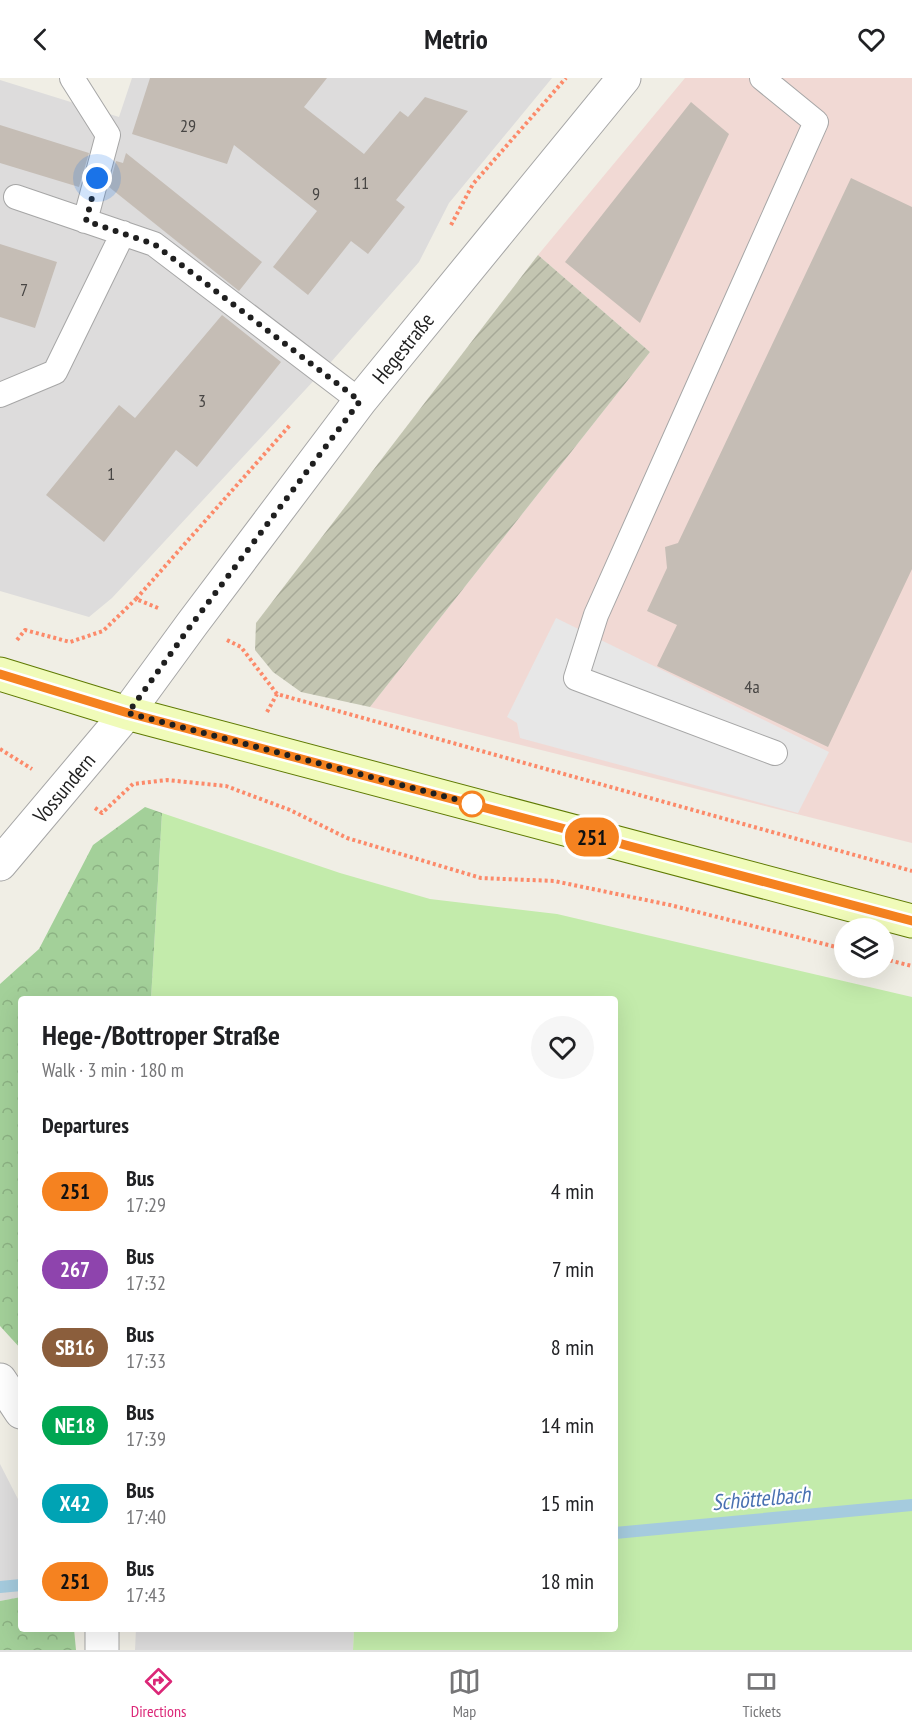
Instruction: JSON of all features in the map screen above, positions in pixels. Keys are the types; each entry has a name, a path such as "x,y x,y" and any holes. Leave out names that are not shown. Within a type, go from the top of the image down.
{"main road":[{"path":"6,660 128,713 912,921"}],"street":[{"name":"Hegestraße","path":"128,713 360,401 624,78"},
{"name":"Vossundern","path":"0,864 128,713"},
{"path":"0,1380 18,1408"},
{"path":"102,1632 102,1650"}],"lane":[{"path":"72,78 108,135 86,221"},
{"path":"762,78 816,122 596,615 576,678 775,753"},
{"path":"16,197 154,244 360,401"},
{"path":"0,395 55,372 123,233"}],"path":[{"path":"6,660 25,630 70,642 103,631 136,599"},
{"path":"192,624 241,647 277,694 912,871"},
{"path":"63,788 102,813 133,784 167,780 226,786 290,810 347,838 481,878 554,881 670,905 834,946"},
{"path":"894,962 912,966"}],"shaded area":[{"path":"132,78 552,78 449,203 419,262 331,362 112,598 89,617 0,591 0,80 119,117"},
{"path":"685,78 912,78 912,843 370,707 650,352 538,255"},
{"path":"538,255 650,352 370,707 301,692 273,672 255,650 256,623"},
{"path":"556,618 829,752 798,813 520,738 517,723 507,717"},
{"path":"0,1464 18,1499 18,1598 0,1601"},
{"path":"136,1632 354,1632 353,1650 135,1650"}],"green space":[{"path":"145,807 162,813 151,996 18,996 18,1346 0,1326 0,984 39,949 93,845"},
{"path":"162,813 340,873 430,899 557,914 912,997 912,1650 353,1650 354,1632 618,1632 618,996 151,996"},
{"path":"18,1598 18,1632 74,1632 76,1650 0,1650 0,1601"}],"building":[{"path":"150,78 327,78 304,107 364,154 400,111 408,117 425,97 468,111 396,200 405,207 368,254 351,241 308,295 273,267 317,211 234,145 227,164 132,134"},
{"path":"691,102 729,134 640,323 565,262"},
{"path":"0,125 89,153 79,187 0,163"},
{"path":"126,153 262,262 239,291 109,187 116,161 123,163"},
{"path":"851,178 912,207 912,569 828,747 657,666 677,625 647,611 667,568 665,547 678,543"},
{"path":"0,244 57,262 35,328 0,317"},
{"path":"222,315 281,362 197,467 176,450 104,542 46,495 119,405 135,418"}],"waterway":[{"name":"Schöttelbach","path":"618,1533 912,1505"},
{"name":"Schöttelbach","path":"0,1587 18,1585"}],"bus line":[{"name":"251","path":"0,674 128,713 912,921"}],"route":[{"path":"97,178 86,221 154,244 360,401 128,713 477,805 472,804"}]}
